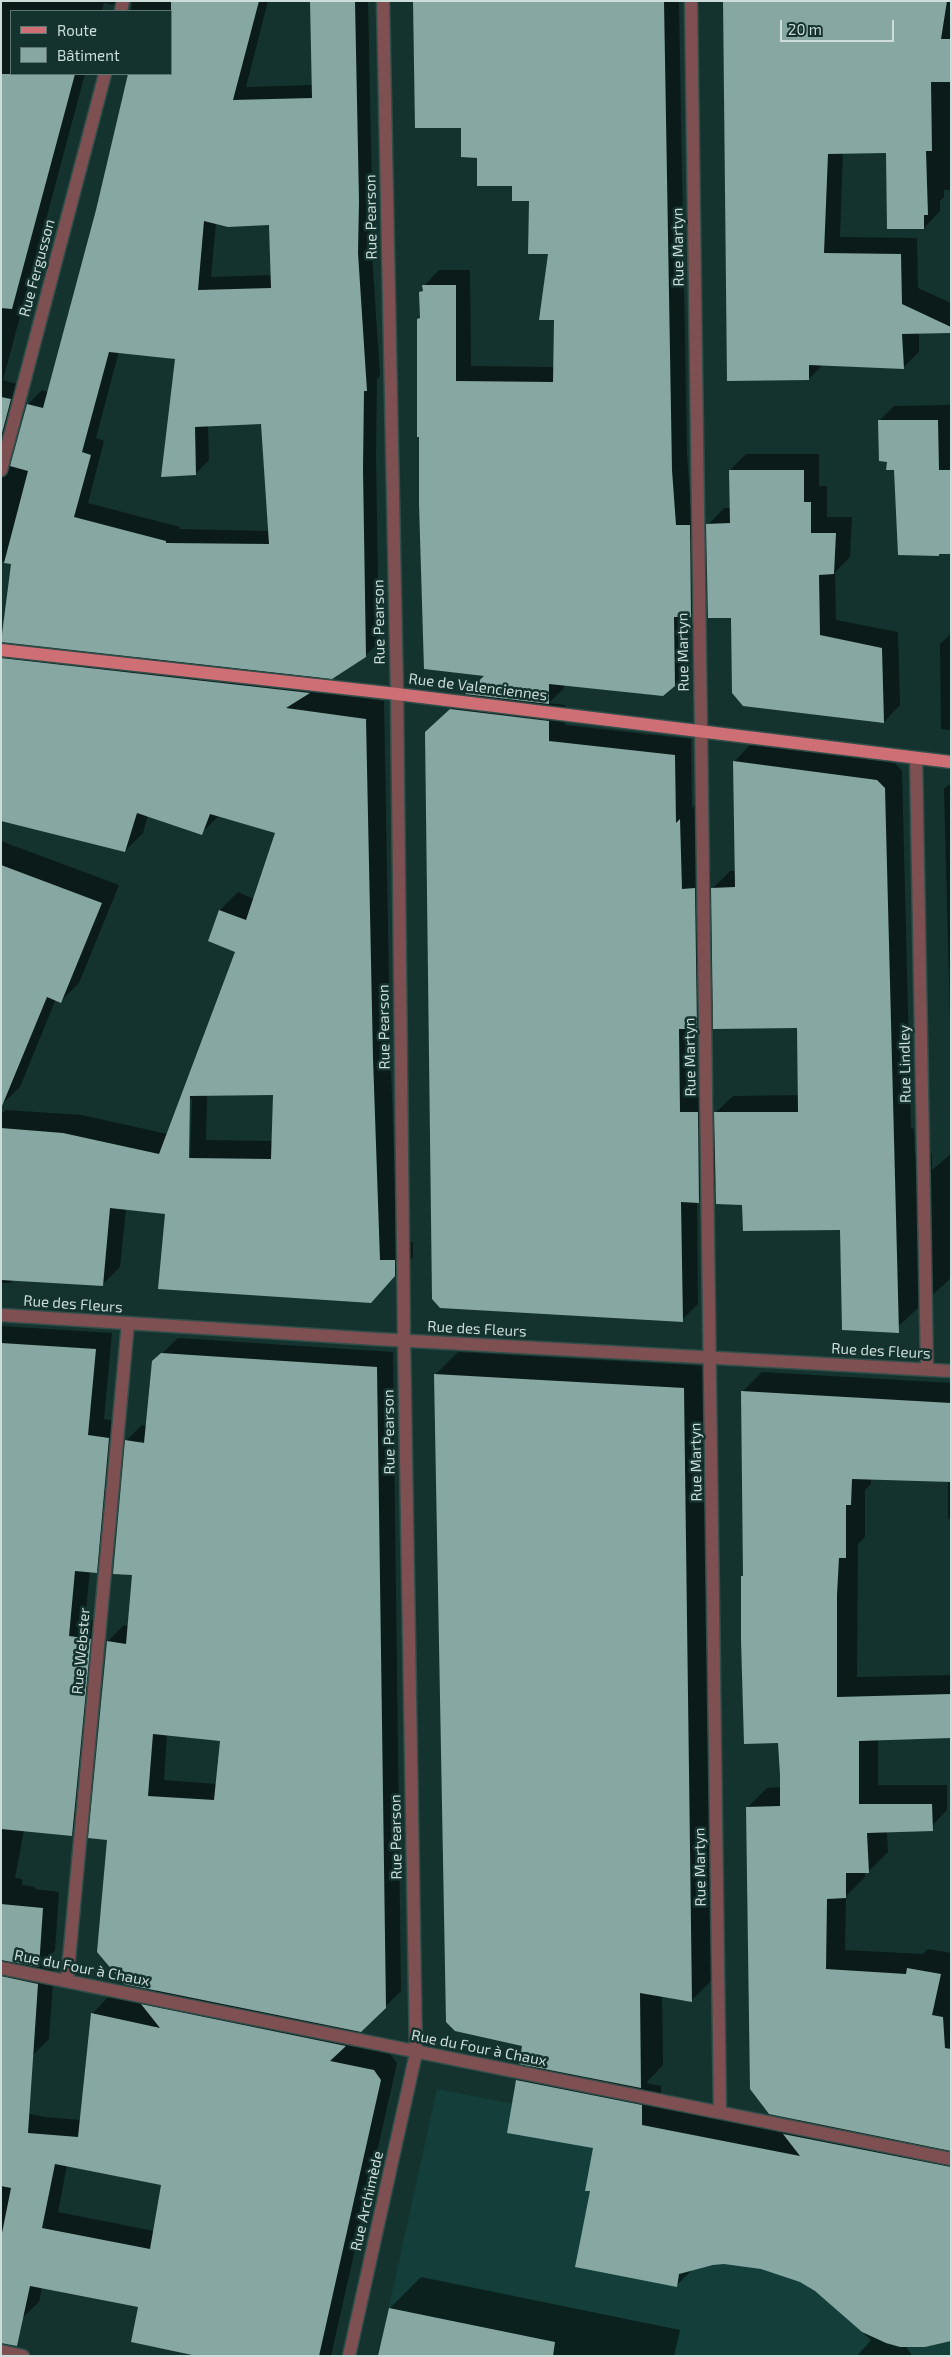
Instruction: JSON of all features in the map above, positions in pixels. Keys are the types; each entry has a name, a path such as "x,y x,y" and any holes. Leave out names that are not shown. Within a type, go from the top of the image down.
{"main road":[{"name":"Rue de Valenciennes","path":"1,650 397,694 951,762"}],"street":[{"name":"Rue Pearson","path":"383,1 397,694 404,1341 416,2053"},
{"name":"Rue Martyn","path":"691,1 720,2112"},
{"name":"Rue Fergusson","path":"1,470 104,75"},
{"name":"Rue Lindley","path":"916,758 927,1370"},
{"name":"Rue des Fleurs","path":"1,1315 404,1341 951,1371"},
{"name":"Rue Webster","path":"67,1981 128,1323"},
{"name":"Rue du Four à Chaux","path":"1,1968 416,2053 951,2159"},
{"name":"Rue Archimède","path":"349,2356 416,2053"},
{"path":"1,2351 23,2356"}],"shaded area":[{"path":"437,2089 951,2188 951,2356 378,2356"}],"building":[{"path":"171,1 259,1 233,100 312,98 310,1 355,1 359,201 358,253 367,391 364,391 363,469 366,657 332,679 1,642 11,564 4,563 28,471 10,466 27,404 43,408 96,210 128,75 172,75","holes":["204,221 228,227 269,225 271,288 198,290","109,352 175,359 161,477 196,475 195,427 261,424 269,544 166,543 166,541 74,517 91,455 82,452"]},
{"path":"413,1 664,1 672,470 676,525 690,525 691,617 674,617 675,686 663,696 549,684 549,704 465,694 484,676 424,669 419,437 417,437 417,319 420,318 419,292 423,291 422,285 456,285 456,381 553,382 554,320 539,320 548,254 528,254 529,201 512,201 512,186 477,186 477,158 461,157 461,128 415,128"},
{"path":"723,1 947,1 941,39 951,39 951,82 931,82 932,151 926,151 928,215 924,215 924,229 887,229 886,153 828,154 824,253 901,254 902,304 951,327 951,333 902,334 904,369 809,365 809,380 727,381"},
{"path":"1,74 75,75 12,309 1,308"},
{"path":"1,397 11,399 1,437"},
{"path":"878,420 938,420 939,470 951,470 950,554 939,554 939,556 898,555 894,470 886,470 887,462 879,461"},
{"path":"729,470 804,470 804,502 811,502 811,533 836,533 834,574 819,575 820,635 882,648 884,723 743,706 732,693 731,618 708,618 706,524 730,523"},
{"path":"1,658 310,693 286,708 366,719 373,1058 380,1260 395,1260 395,1276 371,1303 158,1289 165,1214 110,1208 103,1286 1,1280 1,1128 63,1133 159,1154 235,952 208,941 219,910 246,920 275,833 210,814 202,835 137,813 125,852 1,821","holes":["273,1095 271,1159 189,1158 190,1096"]},
{"path":"450,709 549,721 549,741 675,755 676,823 680,819 682,889 695,888 697,1029 679,1029 680,1112 698,1112 699,1203 681,1202 683,1322 440,1308 432,1299 425,732"},
{"path":"733,761 877,780 885,788 899,1333 842,1330 840,1230 743,1231 742,1205 716,1204 714,1112 798,1112 797,1028 713,1029 711,888 735,887"},
{"path":"1,865 102,903 61,1003 47,997 2,1106"},
{"path":"1,1343 96,1349 88,1435 109,1438 97,1573 75,1571 69,1636 91,1639 72,1836 1,1829"},
{"path":"161,1353 377,1367 386,2008 361,2032 124,1984 97,1952 107,1840 88,1838 107,1641 126,1644 132,1575 113,1574 125,1440 144,1443 152,1361","holes":["153,1734 220,1741 214,1800 148,1796"]},
{"path":"434,1374 684,1388 692,2002 640,1993 641,2088 519,2064 522,2046 455,2031 446,2022"},
{"path":"741,1391 951,1403 951,1482 852,1479 851,1505 846,1505 846,1558 839,1558 837,1595 837,1697 951,1694 951,1738 859,1741 859,1804 932,1804 933,1831 867,1833 869,1873 846,1873 846,1898 827,1899 826,1969 906,1974 907,1968 941,1974 932,2015 943,2017 945,2048 951,2049 951,2151 769,2114 750,2089 746,1807 780,1806 780,1775 778,1743 744,1744 741,1639 741,1576 743,1576"},
{"path":"1,1904 43,1908 39,1967 1,1960"},
{"path":"1,1976 38,1984 28,2133 78,2137 91,2013 160,2028 141,2004 346,2046 330,2061 374,2070 381,2080 319,2356 197,2356 131,2342 138,2307 30,2286 17,2346 1,2343 1,2238 11,2188 1,2186","holes":["55,2164 161,2185 150,2249 42,2228"]},
{"path":"516,2080 642,2105 642,2125 800,2156 783,2134 951,2167 951,2341 925,2347 900,2347 886,2343 862,2332 815,2291 800,2282 761,2269 724,2264 713,2265 679,2274 677,2287 575,2267 590,2191 585,2191 593,2148 507,2133"},
{"path":"389,2308 555,2342 553,2356 378,2356"}]}
